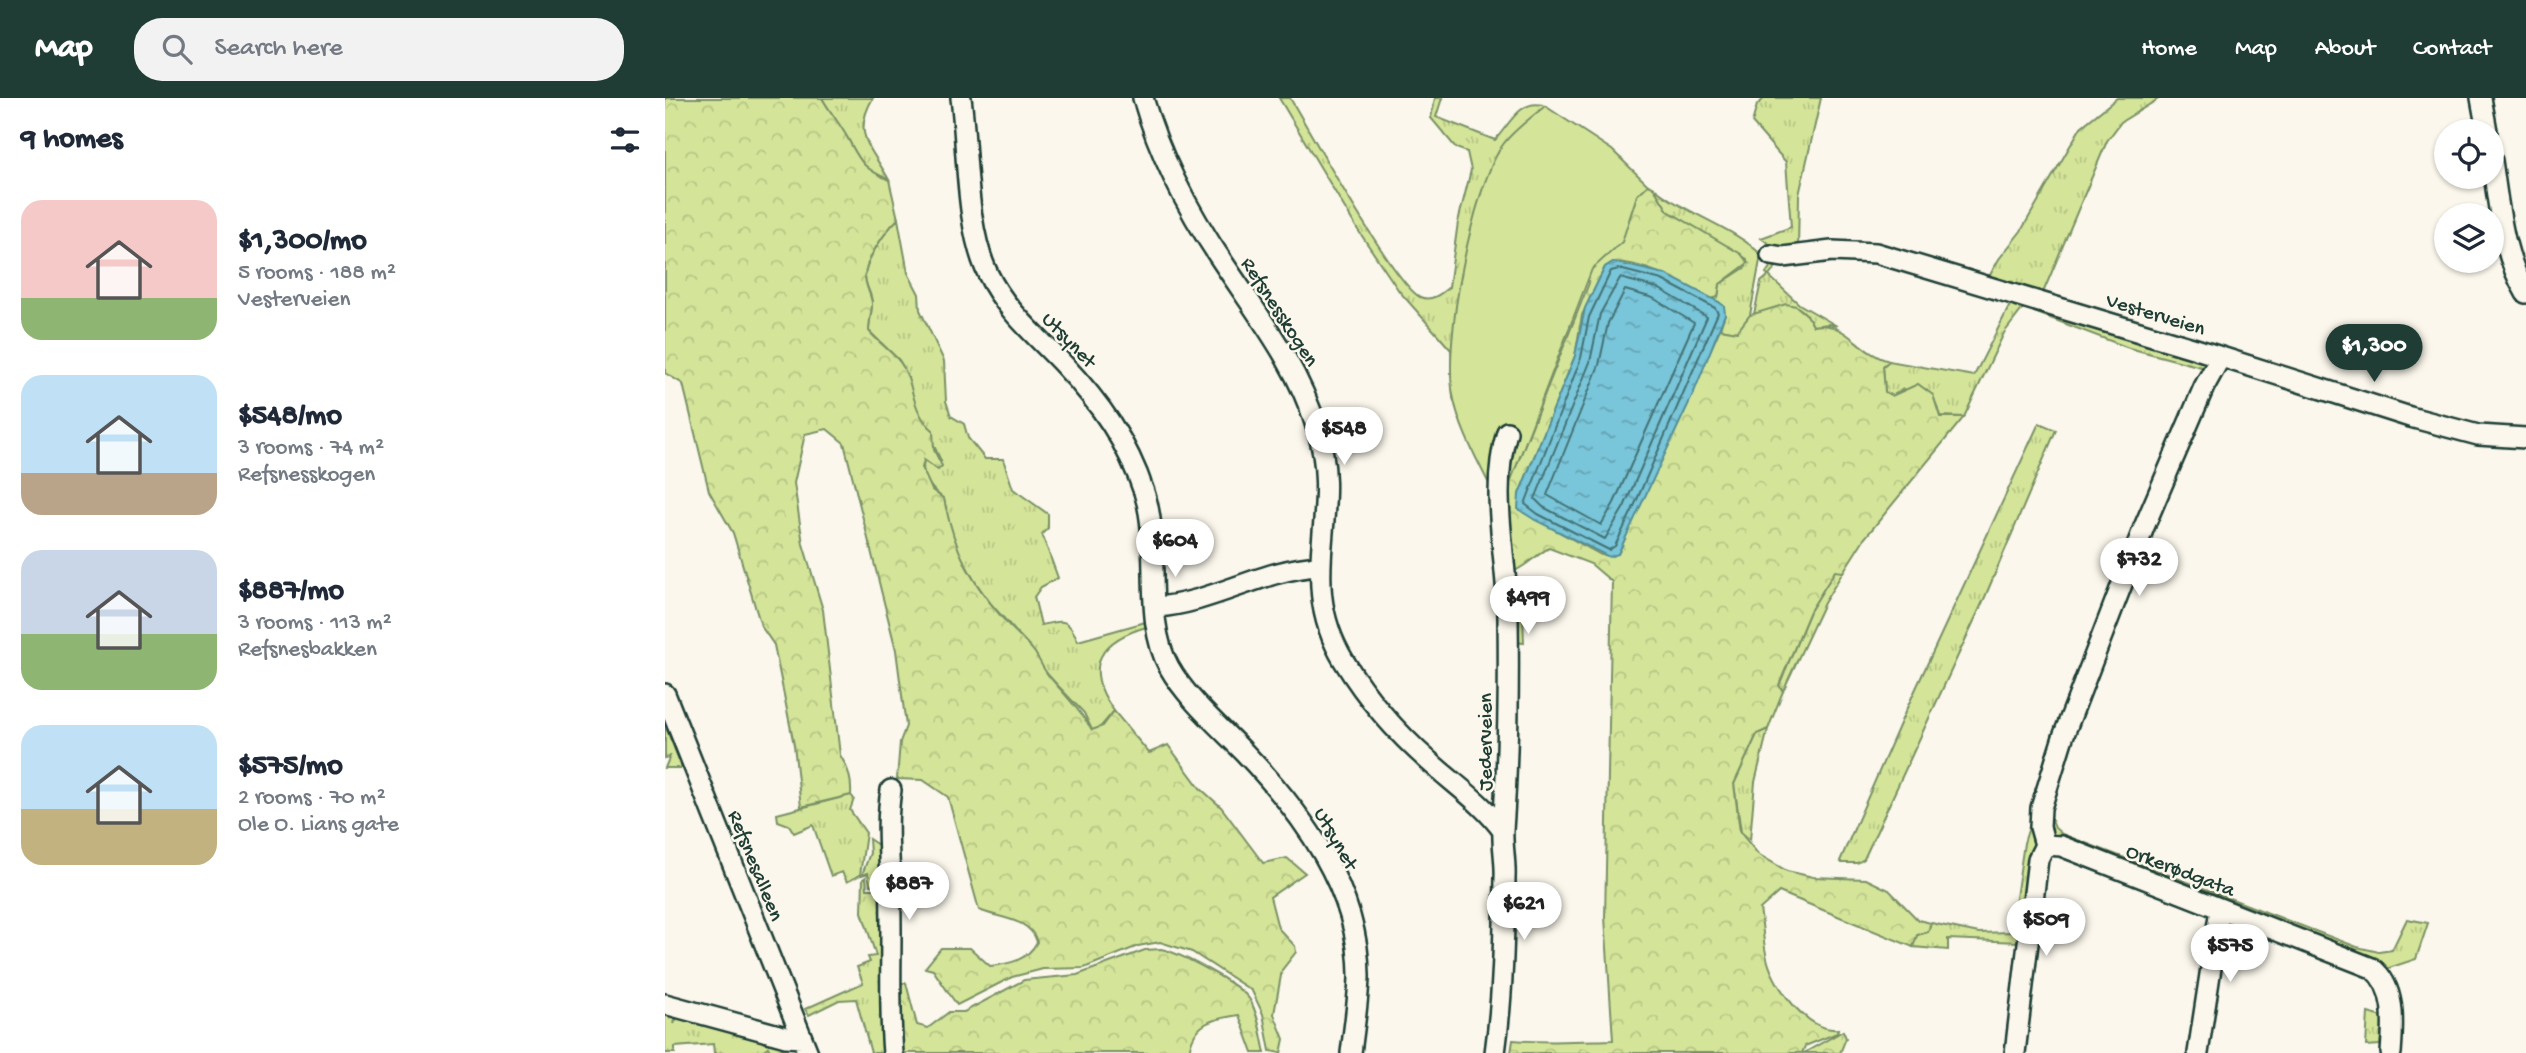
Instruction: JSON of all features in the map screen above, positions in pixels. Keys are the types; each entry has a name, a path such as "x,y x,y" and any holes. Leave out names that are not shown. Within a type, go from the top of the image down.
{"street":[{"name":"Utsynet","path":"961,98 974,219 988,274 1022,322 1091,394 1111,420 1126,447 1150,516 1159,637 1170,667 1205,712 1287,799 1321,850 1344,897 1358,962 1351,1053"},
{"name":"Refsnesskogen","path":"1143,98 1168,164 1201,229 1277,340 1301,383 1318,432 1325,475 1319,566 1320,600 1326,624 1360,685 1403,736 1476,801 1503,831"},
{"path":"2481,98 2485,119"},
{"path":"2497,189 2505,241 2526,293"},
{"name":"Vesterveien","path":"1771,255 1783,257 1832,251 1876,253 2456,429 2489,436 2526,438"},
{"path":"2015,1053 2038,859 2045,845 2040,827 2041,808 2063,737 2144,527 2204,387 2220,358"},
{"name":"Jederveien","path":"1495,1053 1504,939 1506,856 1503,831 1507,786 1508,585 1501,533 1500,472 1507,432"},
{"path":"1157,607 1187,604 1280,573 1319,566"},
{"name":"Refsnesalleen","path":"665,694 805,1046"},
{"path":"891,790 886,832 891,882 889,995 893,1053"},
{"name":"Orkerødgata","path":"2045,845 2061,846 2376,971 2387,987 2391,1006 2391,1053"},
{"path":"2198,1053 2220,909"},
{"path":"665,1004 805,1046"}],"green space":[{"path":"665,98 822,98 863,163 889,180 898,219 877,246 866,269 865,280 872,303 869,331 900,362 920,414 933,430 934,450 942,466 938,470 924,460 922,468 932,490 944,499 953,535 973,579 993,607 1032,649 1047,673 1092,730 1103,726 1114,711 1149,753 1168,745 1200,788 1221,807 1263,863 1287,858 1305,873 1270,897 1278,928 1295,946 1296,952 1282,970 1274,1014 1284,1039 1281,1053 1270,1051 1263,1014 1252,991 1192,952 1160,942 1138,946 1084,968 1043,969 1012,977 957,1005 933,970 925,968 941,948 970,948 990,966 1011,963 1023,957 1037,942 1028,928 1021,924 979,910 948,797 923,780 897,779 900,742 906,726 896,650 844,443 827,429 805,434 794,483 803,544 823,610 840,755 849,774 851,795 801,807 794,745 774,645 761,626 733,533 709,491 683,384 665,373"},
{"path":"822,98 873,98 864,122 864,132 866,141 889,180 863,163"},
{"path":"1279,98 1290,98 1392,265 1408,286 1420,297 1428,299 1449,287 1458,222 1471,170 1467,152 1456,148 1431,118 1435,98 1442,98 1436,117 1495,140 1521,109 1535,104 1543,105 1623,160 1463,426 1453,398 1451,350 1399,291 1356,227"},
{"path":"1765,98 1821,98 1799,195 1798,251 1779,251 1761,238 1791,227 1786,162 1752,123 1757,105"},
{"path":"2117,98 2160,98 2121,122 2107,141 2040,300 1991,281 1990,275 1999,259 2021,231 2081,127"},
{"path":"1545,106 1612,150 1648,185 1637,195 1622,242 1592,269 1511,480 1504,481 1494,494 1465,433 1453,395 1452,340 1456,305 1471,230 1491,167 1506,140"},
{"path":"1648,185 1653,187 1668,211 1741,254 1748,263 1720,284 1718,297 1711,299 1664,275 1639,266 1613,262 1605,267 1582,315 1575,356 1519,494 1523,512 1601,555 1618,554 1720,329 1737,332 1750,315 1786,304 1796,306 1807,315 1813,326 1825,325 1844,332 1878,357 1889,361 1883,366 1885,392 1892,396 1918,384 1933,395 1940,417 1964,417 1864,539 1843,572 1835,571 1810,611 1779,685 1783,691 1768,729 1757,734 1734,784 1740,832 1758,854 1787,871 1813,877 1866,879 1889,890 1918,920 1931,923 1928,932 1917,935 1913,947 1779,892 1760,909 1766,956 1778,984 1805,1016 1816,1024 1838,1029 1837,1033 1805,1046 1802,1053 1511,1053 1513,1040 1613,1040 1605,917 1612,582 1591,564 1549,548 1511,572 1504,481 1511,479 1589,283 1583,267 1627,226 1637,195"},
{"path":"1653,187 1679,205 1739,237 1761,255 1750,315 1737,332 1720,329 1725,314 1719,302 1711,299 1718,297 1720,284 1746,267 1747,259 1668,211"},
{"path":"898,219 908,273 919,294 920,310 944,361 946,401 951,416 964,424 968,438 985,459 1003,459 1013,489 1048,514 1048,528 1042,534 1058,578 1041,587 1034,597 1041,625 1065,622 1078,641 1149,621 1150,626 1119,638 1108,646 1101,656 1099,680 1114,711 1098,730 1092,730 1084,713 1045,672 1034,652 991,604 974,580 952,539 944,499 925,477 924,460 941,461 911,396 906,374 899,360 869,331 872,303 865,280 866,269 877,246"},
{"path":"1809,261 1776,267 1769,276 1799,304 1837,326 1813,326 1801,309 1795,306 1754,314 1761,282 1768,276 1766,273 1771,266"},
{"path":"2013,299 2027,303 2004,333 1964,417 1940,416 1933,395 1903,389 1892,396 1885,392 1883,366 1889,361 1974,376"},
{"path":"2036,308 2208,360 2205,368 2129,348 2034,312"},
{"path":"2039,423 2056,430 1985,597 1864,859 1857,863 1842,863 1840,861 1906,710"},
{"path":"2187,448 2066,756 2049,813 2055,828 2062,834 2357,947 2379,952 2392,950 2407,919 2428,923 2416,959 2383,970 2051,838 2043,825 2076,711"},
{"path":"1835,570 1843,572 1824,603 1783,691 1779,685 1810,611"},
{"path":"1522,584 1524,643 1516,642 1515,585"},
{"path":"665,725 682,768 665,768 670,756 665,758"},
{"path":"1768,729 1755,782 1750,840 1741,832 1734,784 1757,734"},
{"path":"851,795 854,799 850,810 866,833 860,875 847,882 842,872 831,876 813,825 794,833 789,825 778,821 777,814"},
{"path":"2035,808 2036,837 2019,942 1948,939 1948,950 1913,947 1917,935 1928,932 1931,923 1979,933 2011,932 2024,843"},
{"path":"869,839 878,845 885,885 870,885 868,873 862,875 870,853"},
{"path":"866,877 867,889 885,889 886,1053 871,1053 856,999 839,1000 809,1015 805,1009 863,983 857,967 870,962 868,957 876,956 862,912 863,879"},
{"path":"1161,949 1209,970 1244,993 1256,1013 1265,1053 1253,1053 1239,1015 1205,1024 1195,1035 1189,1053 902,1053 897,983 906,983 917,1025 928,1028 949,1012 964,1012 1024,980 1077,975 1145,950"},
{"path":"665,1008 677,1012 674,1024 679,1012 785,1043 788,1047 771,1053 768,1047 759,1053 714,1053 713,1044 675,1047 675,1053 665,1053"},
{"path":"2368,1013 2383,1017 2380,1045 2366,1046"},
{"path":"1843,1031 1846,1038 1840,1053 1804,1053"}],"water":[{"path":"1613,262 1665,274 1719,302 1724,306 1725,314 1694,392 1618,554 1609,557 1518,509 1519,494 1575,356 1585,308 1605,267"}]}
